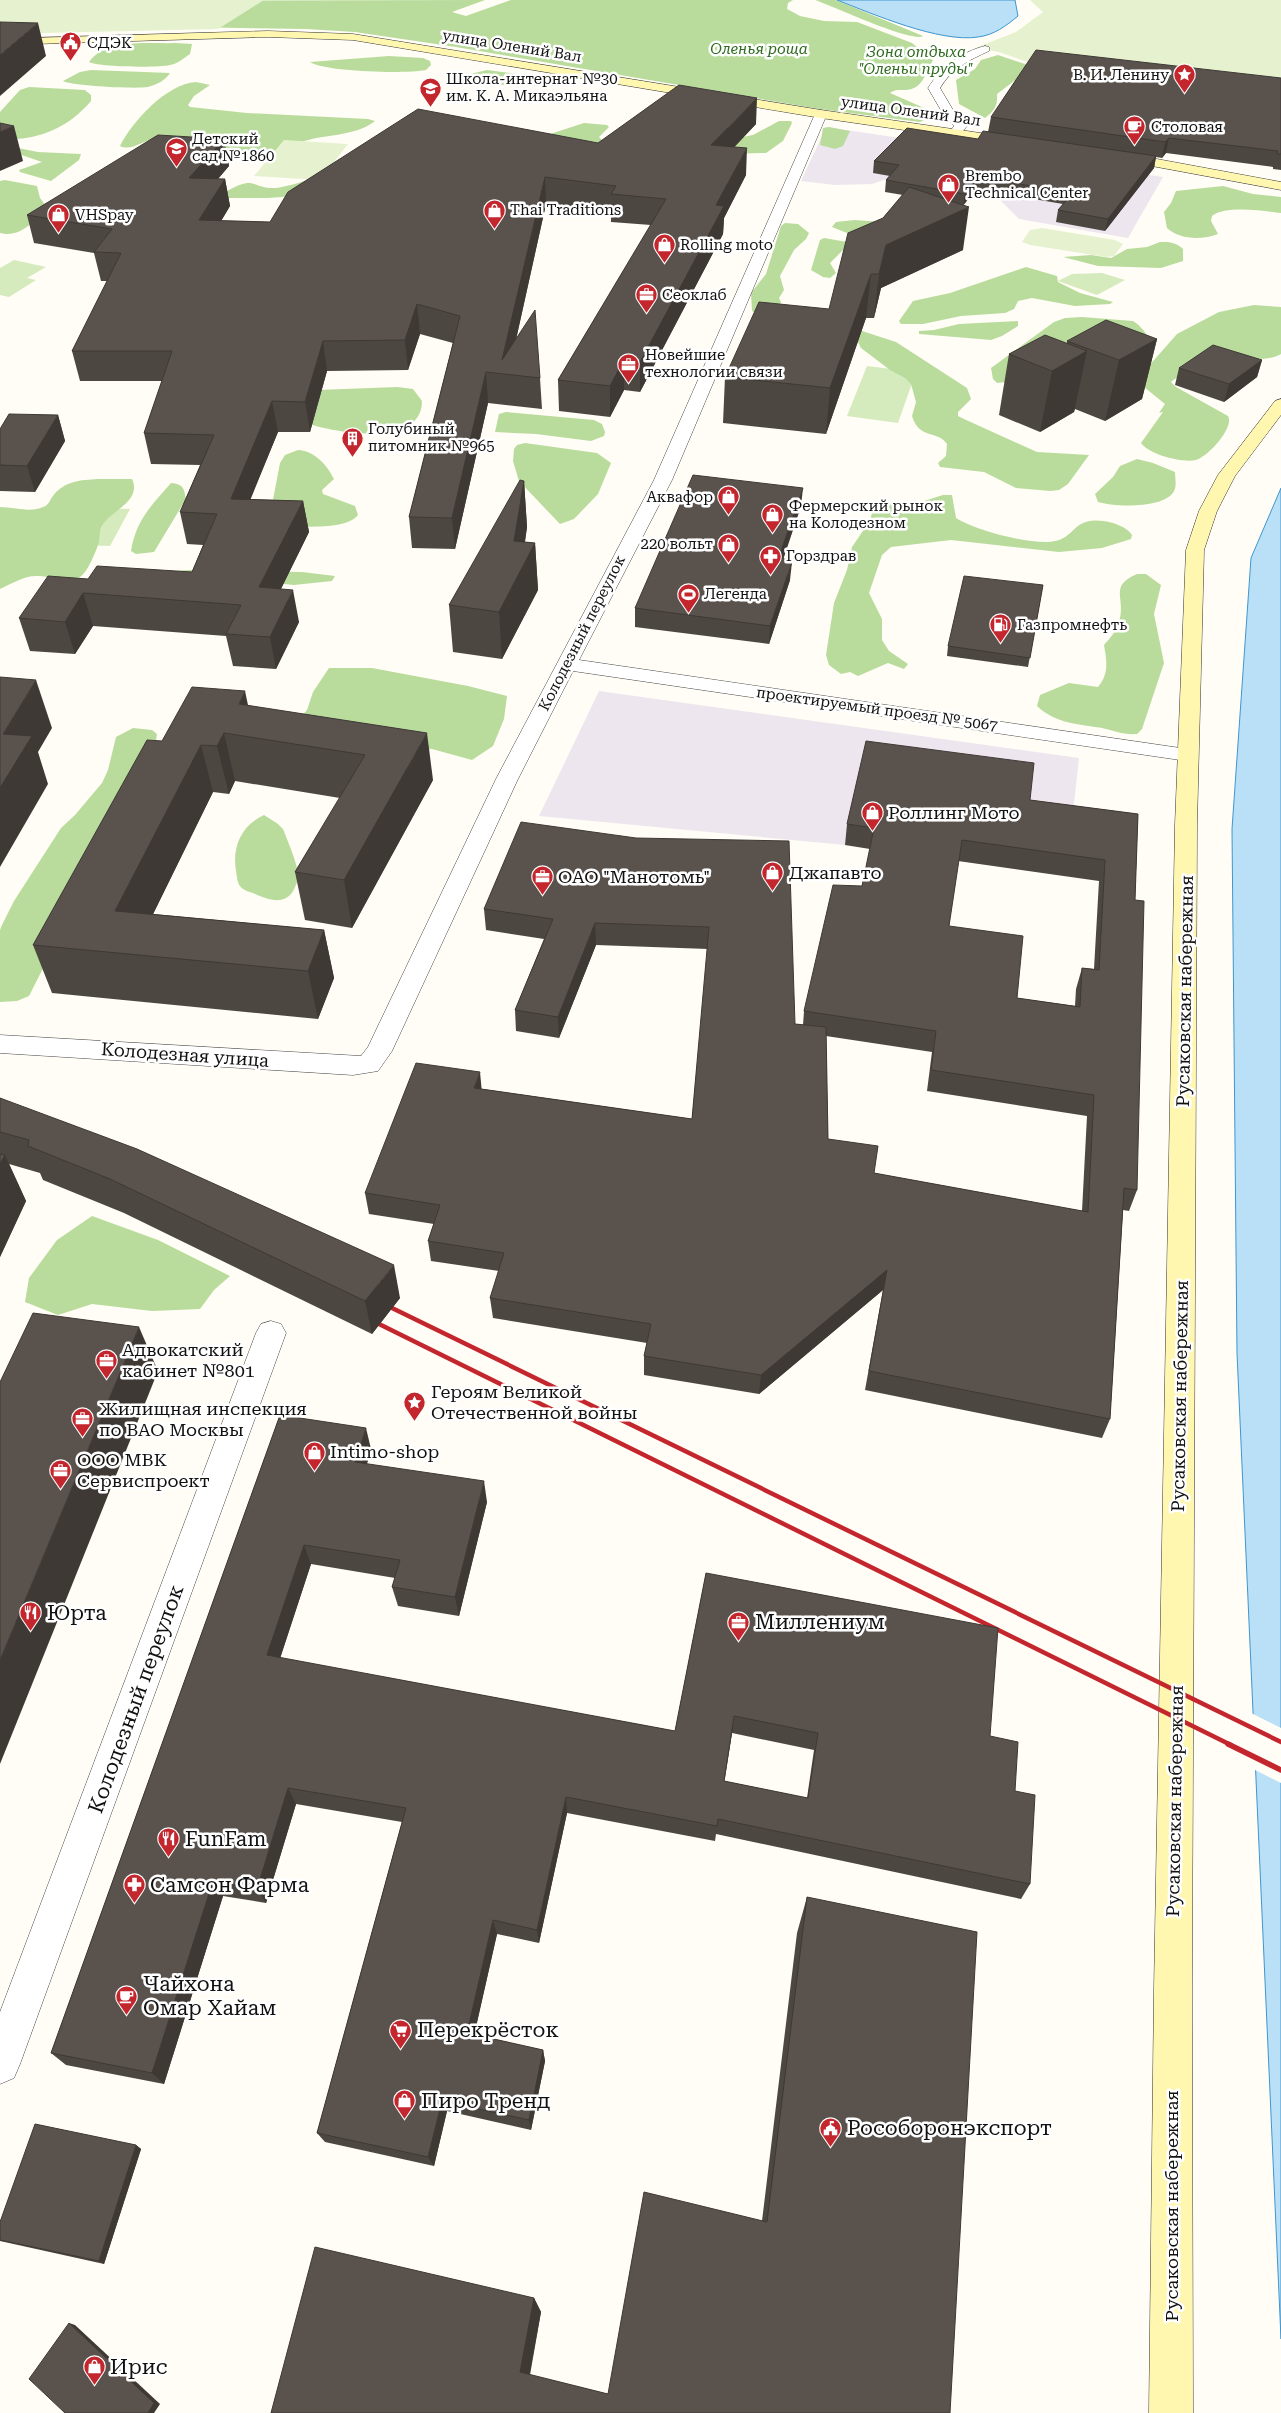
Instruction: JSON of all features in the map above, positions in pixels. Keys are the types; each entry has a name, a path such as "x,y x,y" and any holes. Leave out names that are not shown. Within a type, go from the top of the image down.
{"main road":[{"name":"улица Олений Вал","path":"0,42 268,34 353,37 821,114 1026,143"},
{"path":"1103,154 1281,186"},
{"name":"Русаковская набережная","path":"1171,2413 1172,2000 1187,755 1195,550 1208,510 1227,474 1281,404"}],"street":[{"path":"955,133 961,126 948,112 934,88 940,76 951,67 985,49"},
{"name":"Колодезный переулок","path":"369,1064 379,1051 484,825 665,475 730,331 821,114"},
{"name":"проектируемый проезд № 5067","path":"566,664 1187,755"},
{"name":"Колодезная улица","path":"0,1044 352,1066 369,1064"},
{"name":"Колодезный переулок","path":"0,2064 271,1333"}],"shaded area":[{"path":"826,127 1163,177 1128,238 1019,219 979,179 914,170 872,184 835,185 801,181"},
{"path":"599,691 1079,758 1066,876 845,845 539,816"}],"green space":[{"path":"0,0 264,0 218,29 0,34"},
{"name":"Оленья роща","path":"485,0 452,12 466,16 511,0 793,0 788,3 787,9 800,16 824,21 857,22 912,43 933,60 923,80 916,87 895,90 890,93 931,111 929,118 920,122 819,109 456,47 355,32 306,29 183,27 0,1"},
{"path":"815,0 836,0 923,36 916,37 889,29"},
{"path":"1030,0 1281,0 1281,93 1033,64 999,52 975,48 1016,32 1043,12"},
{"path":"142,43 192,44 190,54 170,65 128,66 103,65 89,62 97,54 117,46"},
{"path":"998,55 1028,65 1022,70 1022,75 997,94 995,108 985,118 959,104 956,80 975,69 981,60"},
{"path":"389,56 423,58 430,61 431,65 426,70 384,72 332,68 310,62"},
{"path":"91,70 170,73 157,84 141,88 91,86 63,81 80,72"},
{"path":"487,70 542,77 555,83 536,86 495,84 473,79 466,75"},
{"path":"196,82 210,85 194,96 188,105 190,107 247,113 368,119 375,121 348,133 299,143 262,160 231,156 169,140 156,139 129,147 120,146 125,136 151,106 173,89"},
{"path":"29,87 85,90 91,95 91,101 72,119 50,131 26,138 0,139 0,112 20,90"},
{"path":"779,121 791,121 792,123 783,141 766,153 716,154 732,139 753,135"},
{"path":"584,123 607,125 609,127 599,137 609,147 541,137"},
{"path":"829,127 850,131 843,146 835,149 820,145 823,128"},
{"path":"284,140 348,144 320,180 254,176"},
{"path":"13,147 38,152 81,154 79,160 51,181 20,172 19,170 42,162 13,152"},
{"path":"5,180 37,186 40,198 46,206 27,227 21,231 8,234 0,233 0,181"},
{"path":"310,180 295,196 226,198 227,191 243,184 248,183 275,188"},
{"path":"1223,186 1253,194 1281,197 1281,213 1236,210 1218,213 1212,216 1211,221 1218,234 1198,238 1178,235 1167,228 1164,212 1171,203 1176,191"},
{"path":"855,220 896,223 857,237 832,227 836,222"},
{"path":"785,223 798,224 809,233 806,239 794,250 780,276 784,290 779,298 781,302 778,312 760,315 752,311 751,293 766,274 781,226"},
{"path":"1042,228 1115,240 1123,244 1114,256 1106,257 1030,245 1022,242 1030,230"},
{"path":"824,238 847,242 845,248 830,263 836,273 830,278 823,277 811,270 820,240"},
{"path":"1160,242 1172,243 1183,249 1183,261 1161,268 1098,266 1063,257 1091,255 1111,258 1127,249 1147,247"},
{"path":"14,260 46,267 27,278 36,280 9,297 0,295 0,268"},
{"path":"1026,267 1057,276 1058,282 1080,293 1113,302 1110,304 1075,306 1032,298 1018,301 1014,309 1005,313 961,316 923,324 901,324 899,321 913,301 950,293"},
{"path":"1102,273 1125,280 1097,295 1058,281 1072,274"},
{"path":"1254,305 1281,307 1281,354 1263,359 1216,361 1191,370 1171,382 1176,387 1228,416 1228,427 1219,441 1201,458 1190,461 1167,457 1145,447 1141,443 1163,412 1159,413 1165,404 1144,387 1147,368 1177,334 1219,312"},
{"path":"1082,317 1133,321 1141,327 1151,342 1153,352 1151,356 1006,382 997,383 993,379 991,368 1054,322 1065,318"},
{"path":"1018,321 1018,326 1002,336 991,340 919,334 919,331 934,330 959,324"},
{"path":"859,330 896,342 967,388 971,399 958,412 958,416 1037,452 1089,455 1068,484 1059,490 1050,491 1016,488 984,472 940,467 938,463 946,456 947,444 939,437 919,429 915,424 912,416 916,402 911,384 861,348 858,342"},
{"path":"867,366 916,372 898,423 847,416"},
{"path":"398,387 413,389 422,401 418,416 408,426 394,431 357,433 322,428 309,424 316,390"},
{"path":"506,412 594,420 602,424 605,432 604,436 591,441 536,434 495,432 499,414"},
{"path":"525,443 597,453 611,463 598,494 574,519 560,524 519,481 513,461 514,449 517,445"},
{"path":"298,450 310,453 320,460 334,479 322,490 323,494 355,506 358,515 347,522 332,526 302,527 272,505 280,463 285,455"},
{"path":"1137,459 1175,472 1175,489 1169,497 1150,504 1139,505 1115,505 1098,502 1095,494 1113,477 1120,466"},
{"path":"98,479 132,479 134,486 130,499 102,526 98,546 85,572 73,580 31,576 0,589 0,507 27,510 38,509 47,505 57,491 68,484"},
{"path":"171,483 182,487 186,499 154,552 136,554 131,551 133,540 141,522 151,506"},
{"path":"943,495 952,495 956,518 964,523 1013,538 1038,542 1058,540 1065,537 1081,524 1089,521 1113,523 1121,526 1132,535 1131,539 1102,548 1059,552 951,540 891,547 882,555 869,593 882,619 882,640 889,651 908,664 904,669 888,663 858,676 850,672 841,674 829,665 826,655 834,603 847,570 852,547 869,522 875,505 924,501"},
{"path":"72,507 130,509 110,546 50,544"},
{"path":"189,570 302,572 335,576 332,581 294,585 161,572"},
{"path":"1137,574 1146,574 1161,585 1154,614 1164,663 1142,729 1137,734 1123,733 1060,720 1044,712 1037,706 1040,695 1069,683 1098,687 1102,682 1106,672 1104,645 1114,633 1120,618 1121,588 1128,578"},
{"path":"329,668 372,668 468,686 507,696 504,719 493,746 472,760 432,749 369,745 292,727 307,710 313,692"},
{"path":"133,728 152,730 157,734 155,747 29,996 17,1001 0,1002 0,930 2,925 14,901 61,828 75,815 102,783 108,770 116,737"},
{"path":"264,815 283,829 297,868 298,880 296,885 292,893 282,900 265,898 246,891 240,886 237,879 235,854 240,838 249,825"},
{"path":"92,1216 158,1240 230,1276 214,1290 200,1309 152,1311 92,1304 58,1315 25,1302 29,1278 57,1240"}],"water":[{"path":"837,0 1015,0 1018,16 995,32 978,37 963,38 926,32"},
{"path":"1281,488 1281,2339 1237,1353 1232,829 1251,558"}],"pier":[{"path":"1251,1713 1281,1728 1281,1783 1253,1769"}],"building":[{"path":"0,22 38,23 0,55"},
{"path":"1036,50 1281,78 1281,154 1277,154 1278,151 1169,138 1165,142 991,117"},
{"path":"679,85 757,98 711,145 747,148 716,205 724,206 640,362 624,360 610,386 558,380 666,199 611,194 616,186 545,177 502,360 535,310 540,378 486,372 452,518 409,517 460,316 417,304 405,340 323,341 305,402 272,401 231,499 303,501 259,587 293,590 270,637 226,634 241,605 83,593 65,622 19,618 48,576 88,579 97,566 192,572 217,514 180,512 214,435 144,433 172,351 72,351 121,253 94,252 112,229 27,215 158,135 224,139 189,178 225,179 199,220 270,222 288,192 418,109 598,143"},
{"path":"0,123 14,126 0,132"},
{"path":"907,128 978,139 983,131 1156,156 1108,219 1058,210 1073,193 978,177 965,194 886,180 899,165 874,161"},
{"path":"909,187 969,207 886,245 879,274 871,274 830,388 725,377 759,302 829,309 848,233 883,218"},
{"path":"1106,320 1157,339 1119,360 1067,341"},
{"path":"1045,335 1087,351 1052,371 1009,354"},
{"path":"1213,345 1262,360 1229,384 1179,368"},
{"path":"9,414 58,415 27,466 0,465 0,429"},
{"path":"693,475 803,488 779,557 792,562 770,626 635,608"},
{"path":"520,480 524,481 514,541 535,543 499,612 449,605"},
{"path":"964,576 1043,585 1030,658 948,646"},
{"path":"0,677 36,680 3,734 32,736 0,788"},
{"path":"192,687 245,691 239,704 427,733 344,880 295,872 365,755 224,733 217,746 201,745 115,911 324,930 308,971 33,945 147,740 162,741"},
{"path":"866,741 1034,763 1030,800 1138,814 1135,900 1144,901 1137,1190 1124,1188 1110,1419 869,1371 887,1270 761,1375 644,1356 651,1324 490,1298 504,1253 428,1241 440,1205 365,1193 416,1063 480,1072 474,1088 692,1119 709,927 595,923 558,1017 515,1010 553,919 484,909 521,822 636,838 789,841 795,1024 826,1027 828,1139 878,1146 874,1173 1088,1212 1094,1095 931,1070 936,1031 804,1011 833,885 862,886 874,828 847,824","holes":["962,840 1105,860 1099,970 1082,968 1080,1007 1017,998 1023,936 949,926"]},
{"path":"0,1098 137,1149 394,1265 365,1301 110,1179 28,1146 29,1140 0,1132"},
{"path":"0,1154 5,1155 0,1164"},
{"path":"33,1313 139,1327 0,1660 0,1382"},
{"path":"280,1415 366,1428 355,1462 484,1481 455,1597 392,1587 400,1560 304,1545 267,1655 675,1731 706,1573 998,1628 990,1736 1018,1742 1015,1791 1035,1795 1030,1884 718,1819 717,1826 566,1797 537,1930 493,1920 467,2033 543,2050 529,2120 442,2101 428,2157 317,2133 406,1808 288,1788 257,1889 213,1881 152,2073 51,2053","holes":["734,1716 818,1733 808,1798 724,1781"]},
{"path":"807,1897 977,1932 950,2413 271,2413 315,2247 534,2298 520,2372 608,2394 644,2192 767,2222"},
{"path":"35,2124 136,2145 99,2261 0,2240 0,2222"},
{"path":"69,2323 154,2403 148,2413 65,2413 29,2379"}],"railway":[{"path":"392,1308 1281,1742"},
{"path":"379,1324 1231,1745"},
{"path":"1228,1744 1281,1770"}],"place":[{"name":"СДЭК","path":"71,62"},
{"name":"В. И. Ленину","path":"1185,94"},
{"name":"Школа-интернат №30 им. К. А. Микаэльяна","path":"430,107"},
{"name":"Столовая","path":"1135,146"},
{"name":"Детский сад №1860","path":"176,167"},
{"name":"Brembo Technical Center","path":"949,204"},
{"name":"Thai Traditions","path":"494,229"},
{"name":"VHSpay","path":"59,234"},
{"name":"Rolling moto","path":"664,264"},
{"name":"Сеоклаб","path":"646,314"},
{"name":"Новейшие технологии связи","path":"629,383"},
{"name":"Голубиный питомник №965","path":"352,457"},
{"name":"Аквафор","path":"729,516"},
{"name":"Фермерский рынок на Колодезном","path":"773,534"},
{"name":"220 вольт","path":"729,563"},
{"name":"Горздрав","path":"770,575"},
{"name":"Легенда","path":"688,613"},
{"name":"Газпромнефть","path":"1001,644"},
{"name":"Роллинг Мото","path":"872,832"},
{"name":"Джапавто","path":"773,892"},
{"name":"ОАО \"Манотомь\"","path":"542,896"},
{"name":"Адвокатский кабинет №801","path":"106,1379"},
{"name":"Героям Великой Отечественной войны","path":"415,1421"},
{"name":"Жилищная инспекция по ВАО Москвы","path":"83,1438"},
{"name":"Intimo-shop","path":"314,1471"},
{"name":"ООО МВК Сервиспроект","path":"61,1489"},
{"name":"Юрта","path":"31,1632"},
{"name":"Миллениум","path":"739,1641"},
{"name":"FunFam","path":"169,1858"},
{"name":"Самсон Фарма","path":"134,1904"},
{"name":"Чайхона Омар Хайам","path":"127,2015"},
{"name":"Перекрёсток","path":"401,2049"},
{"name":"Пиро Тренд","path":"405,2120"},
{"name":"Рособоронэкспорт","path":"831,2147"},
{"name":"Ирис","path":"94,2386"}],"park label":[{"name":"Зона отдыха \"Оленьи пруды\"","path":"916,60"}]}
